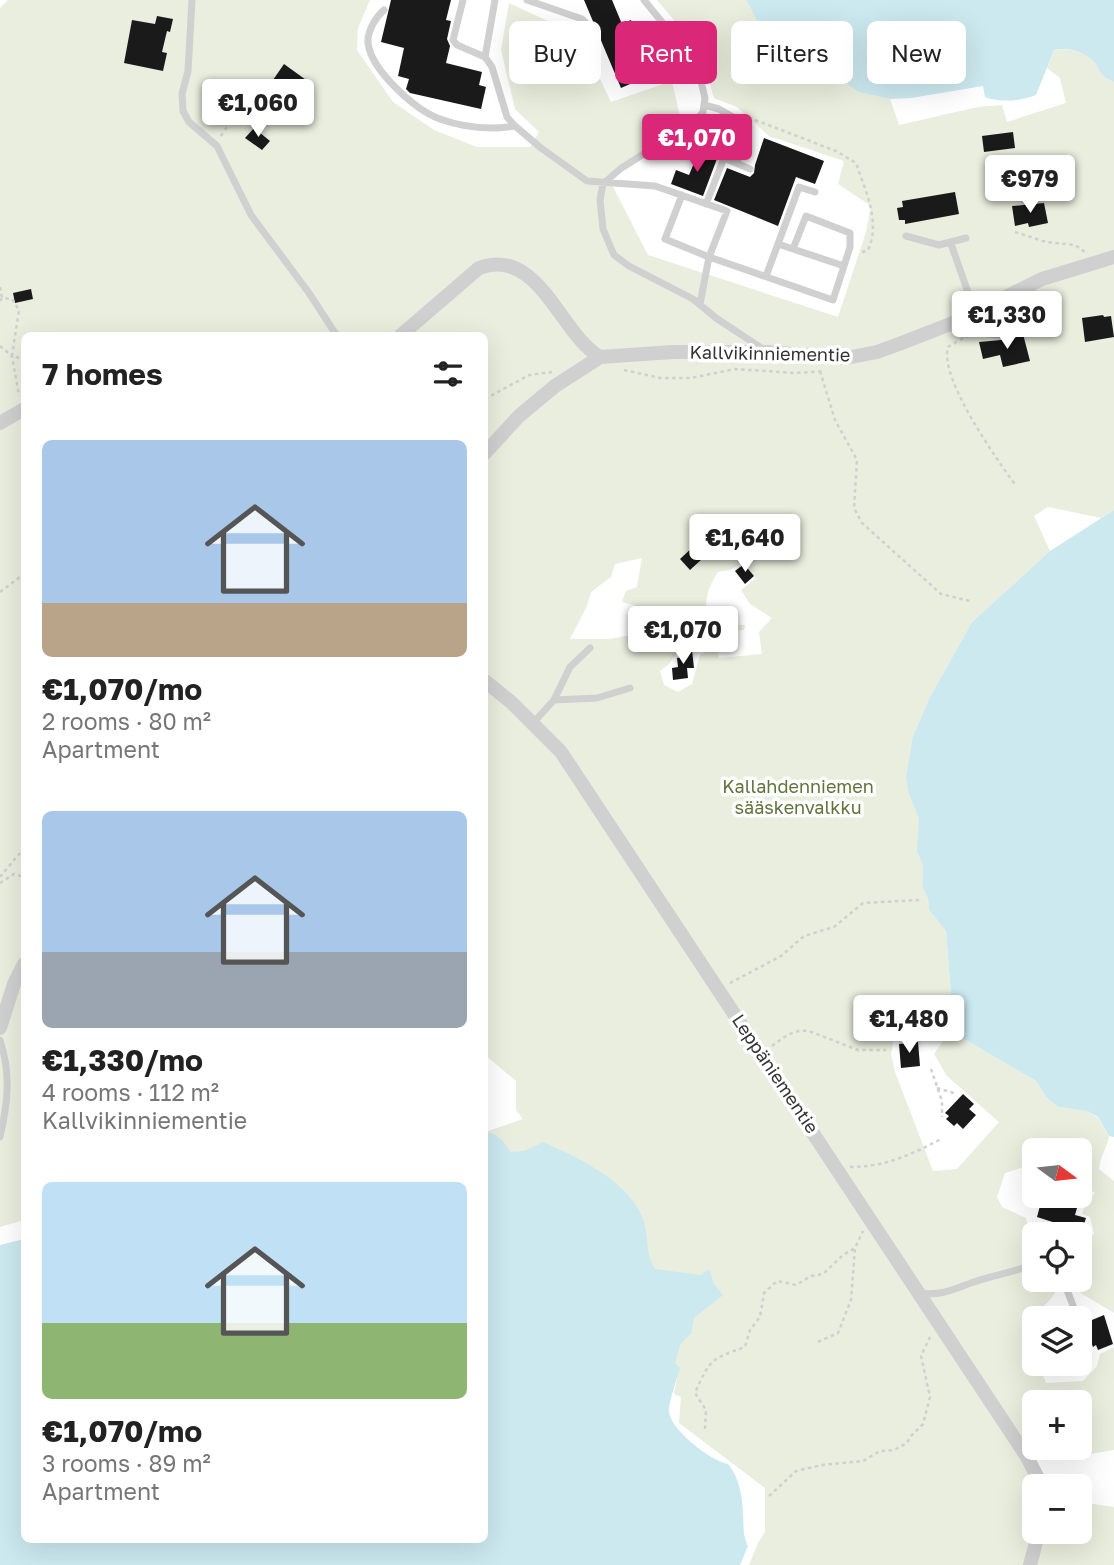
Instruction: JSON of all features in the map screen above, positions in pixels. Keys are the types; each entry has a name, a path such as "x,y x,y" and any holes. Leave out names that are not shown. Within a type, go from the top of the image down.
{"street":[{"name":"Kallvikinniementie","path":"488,450 519,416 555,386 600,357 673,352 767,352 846,358 877,352 939,329 1042,279 1114,257"},
{"path":"405,332 479,268 493,263 505,264 519,270 531,280 553,302 589,351 600,357"},
{"path":"0,423 21,411"},
{"name":"Leppäniementie","path":"488,683 511,702 561,752 837,1167 1037,1474"},
{"path":"0,1028 21,970"},
{"path":"1030,1565 1036,1544"}],"lane":[{"path":"192,0 188,71 182,94 183,111 189,122 217,146 251,215 334,332"},
{"path":"463,0 453,40 485,57 492,67 507,117 541,148 587,181 655,186 727,211 709,257 700,304"},
{"path":"485,57 495,0"},
{"path":"527,0 584,21"},
{"path":"644,0 697,65 705,99 703,111 686,131 666,146 645,153 628,163 603,184 600,200 603,229 614,255 700,304 767,352"},
{"path":"384,10 375,18 368,41 372,55 395,88 415,106 439,119 470,128 499,129 515,126"},
{"path":"704,105 733,117 737,163"},
{"path":"706,204 724,158 750,169"},
{"path":"766,276 799,187 815,192"},
{"path":"682,195 665,239 833,300 850,247 850,233 806,216 793,249"},
{"path":"906,236 939,245 966,239"},
{"path":"778,244 844,266"},
{"path":"951,244 974,328 986,334 1011,333"},
{"path":"533,724 554,700 570,667 590,648"},
{"path":"554,700 597,698 630,688"},
{"path":"0,1040 7,1061 8,1104 0,1137"},
{"path":"919,1293 933,1295 954,1291 1022,1268"}],"path":[{"path":"217,146 229,123 250,98 266,88 279,89 293,97"},
{"path":"733,117 739,113 773,125 836,150 856,163 874,223 873,239 868,250 847,256"},
{"path":"1015,232 1046,242 1075,245 1087,254 1092,263"},
{"path":"0,287 1,300 12,299 19,310 12,356 21,402"},
{"path":"979,332 963,337 948,347 945,357 956,388 1016,486"},
{"path":"0,346 12,356 21,358"},
{"path":"814,355 835,420 857,460 854,508 862,523 941,594 970,601"},
{"path":"488,397 529,375 557,370"},
{"path":"0,592 21,576"},
{"path":"0,877 21,852"},
{"path":"0,883 14,874 21,876"},
{"path":"715,984 731,983 750,974 781,956 804,936 834,927 863,903 919,900"},
{"path":"760,1053 788,1034 801,1030 858,1050 886,1050"},
{"path":"931,1069 942,1101 942,1117"},
{"path":"937,1088 954,1093"},
{"path":"837,1167 881,1165 913,1154 941,1139"},
{"path":"818,1342 838,1333 846,1315 851,1300 855,1248 870,1219"},
{"path":"705,1429 706,1410 695,1393 715,1358 745,1347 750,1330 760,1317 764,1293 777,1281 796,1285 811,1276 823,1274 843,1255 855,1248"},
{"path":"769,1496 796,1471 863,1461 880,1451 894,1450 907,1443 923,1424 930,1397 921,1356 937,1320"}],"green space":[{"name":"Kallahdenniemen sääskenvalkku","path":"8,0 370,0 358,28 357,50 393,102 434,130 477,147 530,147 539,132 515,109 509,84 601,84 601,81 611,102 663,84 673,84 681,121 608,177 648,255 838,317 866,232 871,206 838,184 844,161 769,136 737,107 714,98 710,84 717,84 717,21 674,21 657,0 746,0 752,11 766,21 731,21 731,84 853,84 853,82 872,95 890,99 899,125 978,107 1002,105 1007,122 1066,103 1060,78 1047,68 1054,50 1078,52 1091,59 1104,76 1114,82 1114,510 1101,518 1048,507 1034,516 1050,551 972,622 930,697 913,736 923,865 922,886 928,899 929,910 946,931 951,995 912,1003 894,1039 891,1054 895,1072 933,1171 957,1169 999,1122 947,1076 934,1054 947,1035 959,1036 1036,1081 1046,1097 1058,1107 1087,1111 1098,1118 1109,1136 1099,1169 1114,1181 1114,1313 1079,1292 1092,1292 1094,1234 1090,1217 1082,1214 1084,1208 1092,1208 1092,1197 1095,1193 1092,1191 1092,1138 1022,1138 1022,1168 1005,1173 997,1197 1002,1207 1026,1218 1027,1222 1022,1222 1022,1292 1055,1292 1044,1306 1022,1306 1022,1376 1043,1376 1046,1383 1083,1381 1088,1376 1092,1376 1100,1354 1114,1347 1114,1450 1092,1454 1092,1390 1022,1390 1022,1460 1035,1460 1026,1468 1029,1474 1022,1474 1022,1544 1092,1544 1092,1504 1114,1507 1114,1565 749,1565 765,1532 765,1488 679,1423 681,1397 674,1394 677,1377 488,1136 488,1131 523,1119 516,1110 516,1081 488,1058 488,332 21,332 21,1221 0,1227 0,8","holes":["642,558 637,587 626,591 622,602 643,608 631,635 610,639 570,639 591,592 611,577 615,564","743,562 756,578 741,590 750,604 772,618 759,632 762,654 719,658 717,645 700,655 692,684 678,692 664,685 660,671 683,645 712,632 744,630 745,625 708,624 706,603 718,572 730,570"]},
{"path":"509,3 548,21 509,21 509,84 501,50"}],"water":[{"path":"746,0 1114,0 1114,82 1101,74 1094,62 1082,53 1059,49 1054,50 1036,95 1030,97 1017,100 991,99 985,97 983,86 890,99 859,92 847,84 853,84 853,21 758,21"},
{"path":"1114,510 1114,1137 1109,1136 1098,1117 1087,1111 1058,1107 1046,1097 1036,1081 959,1036 958,1017 951,995 946,931 929,910 928,899 922,886 923,865 917,851 919,818 906,778 913,736 930,697 972,622 1050,551"},
{"path":"488,1133 500,1139 510,1152 524,1151 543,1142 602,1173 628,1195 644,1222 650,1257 655,1269 701,1275 709,1269 714,1284 723,1295 694,1318 691,1333 680,1345 675,1363 680,1368 669,1411 676,1427 692,1443 728,1464 735,1475 741,1493 744,1533 748,1546 740,1565 0,1565 0,1245 21,1240 21,1543 488,1543"}],"building":[{"path":"391,0 451,0 446,20 451,21 446,63 482,72 479,85 486,87 481,109 410,93 406,89 409,79 398,76 404,48 381,42"},
{"path":"584,0 612,0 621,21 615,21 615,74 601,40 601,21 593,21"},
{"path":"157,16 173,19 162,52 167,53 163,71 124,63 132,20 155,24"},
{"path":"284,64 313,85 305,97 286,84 283,88 273,80"},
{"path":"254,128 270,141 262,150 245,138"},
{"path":"1013,132 1015,148 984,152 982,136"},
{"path":"764,138 824,161 815,184 796,177 778,226 714,200 727,168 750,177 754,173"},
{"path":"700,149 718,156 703,196 671,184 676,170 689,175"},
{"path":"955,192 959,214 905,224 905,220 899,220 897,208 903,207 902,201"},
{"path":"1044,203 1048,223 1029,227 1028,223 1015,226 1012,206"},
{"path":"31,289 33,299 15,303 13,293"},
{"path":"1111,316 1114,337 1085,342 1082,318"},
{"path":"1023,334 1030,361 1003,367 1000,355 983,359 979,342 1012,339"},
{"path":"694,546 702,559 690,570 680,559"},
{"path":"744,564 754,576 745,584 735,571"},
{"path":"692,650 694,668 687,668 688,678 673,680 672,668 678,667 677,658 683,657 682,651"},
{"path":"918,1042 920,1066 901,1068 899,1044"},
{"path":"963,1094 974,1104 969,1109 976,1115 963,1129 957,1123 954,1126 946,1119 949,1116 945,1113"},
{"path":"1039,1208 1077,1208 1075,1215 1086,1218 1085,1222 1053,1222 1037,1217"},
{"path":"1104,1315 1113,1344 1098,1350 1096,1345 1093,1347 1092,1320"}]}
